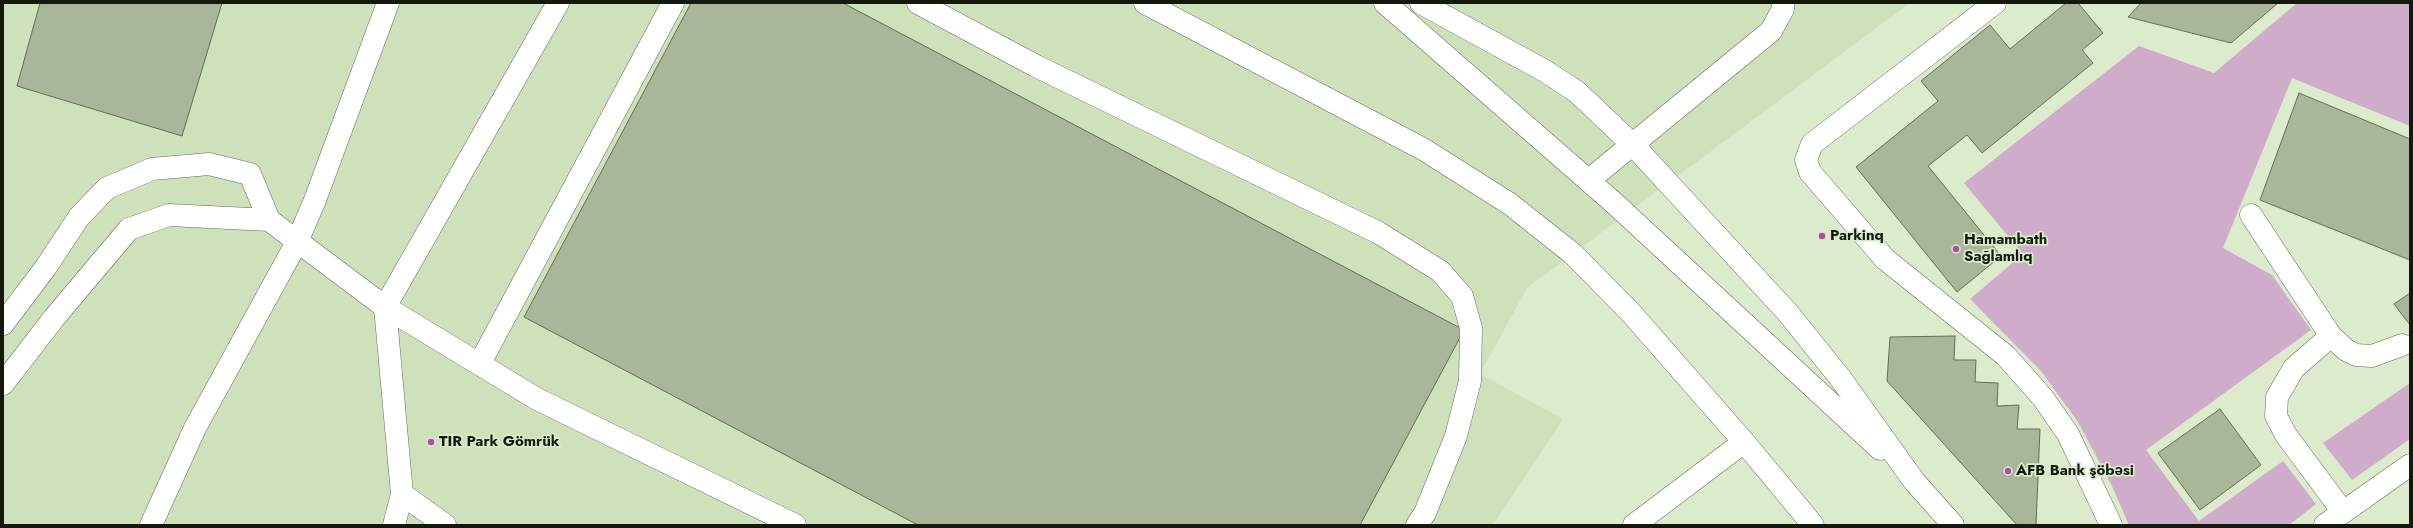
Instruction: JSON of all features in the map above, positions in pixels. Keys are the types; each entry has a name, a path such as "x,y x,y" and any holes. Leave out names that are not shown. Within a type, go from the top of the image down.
{"lane":[{"path":"151,525 195,428 297,242 315,200 388,3"},
{"path":"394,525 402,494 385,306 558,3"},
{"path":"480,362 673,3"},
{"path":"918,3 1036,66 1379,233 1440,271 1462,296 1471,328 1470,381 1456,436 1425,513 1417,525"},
{"path":"1145,3 1423,149 1510,204 1573,254 1632,314 1744,442 1813,525"},
{"path":"1385,3 1589,180 1914,481 1953,525"},
{"path":"1421,3 1545,71 1577,92 1634,146 1788,313 1841,379 1914,481"},
{"path":"1589,180 1634,146 1771,31 1783,9 1783,3"},
{"path":"1995,3 1812,144 1806,160 1810,172 1885,259 2006,356 2043,398 2068,434 2112,525"},
{"path":"3,324 46,267 79,217 107,188 152,169 209,164 250,174 269,220 385,306 480,362 537,399 795,525"},
{"path":"3,384 54,318 129,229 169,215 269,220"},
{"path":"2251,215 2331,336 2346,350 2356,356 2372,356 2402,346"},
{"path":"2331,336 2294,368 2277,397 2276,416 2286,435 2343,512"},
{"path":"1634,525 1744,442"},
{"path":"2325,525 2410,465"},
{"path":"402,494 445,525"}],"shaded area":[{"path":"3,3 1910,3 1527,288 1480,374 1563,419 1493,525 3,525"},
{"path":"2297,3 2410,3 2410,126 2292,78 2223,248 2272,275 2311,330 2146,450 2199,521 2283,461 2316,504 2289,525 2129,525 2111,484 2078,422 2041,371 1970,299 2023,254 1964,183 2139,46 2214,73"},
{"path":"2410,383 2410,439 2352,480 2323,443"}],"building":[{"path":"40,3 222,3 182,136 17,86"},
{"path":"691,3 843,3 1464,330 1360,525 918,525 524,317"},
{"path":"2066,3 2078,3 2103,33 2082,50 2093,63 1982,153 1967,135 1928,166 2001,256 1957,292 1856,167 1938,101 1921,81 1990,25 2010,49"},
{"path":"2141,3 2278,3 2231,43 2128,17"},
{"path":"2299,93 2410,139 2410,260 2260,200"},
{"path":"2410,293 2410,325 2394,304"},
{"path":"1955,336 1954,360 1976,360 1975,382 1998,383 1997,406 2019,405 2017,429 2040,429 2036,525 2017,525 1887,381 1890,337"},
{"path":"2220,409 2261,465 2200,510 2158,453"}],"place":[{"name":"Parkinq","path":"1822,236"},
{"name":"Hamambath Sağlamlıq","path":"1956,249"},
{"name":"TIR Park Gömrük","path":"431,442"},
{"name":"AFB Bank şöbəsi","path":"2008,471"}]}
